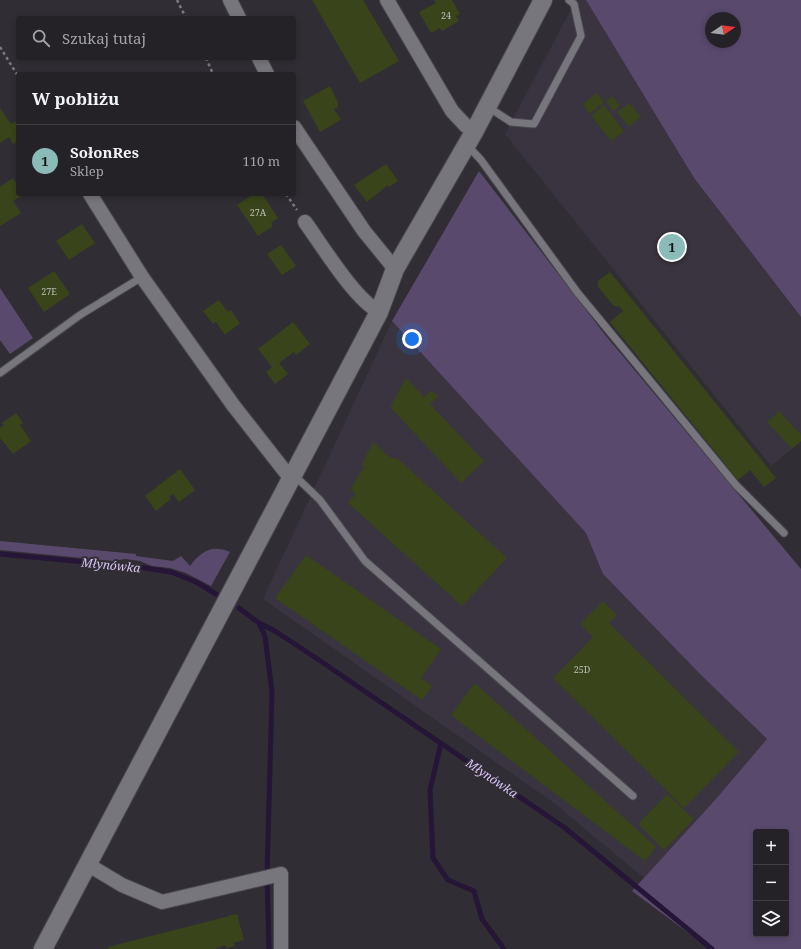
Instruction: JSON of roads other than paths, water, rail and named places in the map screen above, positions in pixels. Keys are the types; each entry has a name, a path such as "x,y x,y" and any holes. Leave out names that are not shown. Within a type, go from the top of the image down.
{"street":[{"path":"230,0 238,16"},
{"path":"387,0 452,111 466,126 471,138"},
{"path":"43,949 379,312 395,269 471,138 543,0"},
{"path":"260,60 266,72"},
{"path":"296,130 364,230 395,269"},
{"path":"91,196 142,277 233,405 292,476"},
{"path":"305,222 359,296 379,312"},
{"path":"87,864 122,885 162,902 281,874 281,949"}],"lane":[{"path":"488,106 511,122 534,124 581,36 574,4 569,0"},
{"path":"471,138 481,160 577,292 736,485 784,533"},
{"path":"0,372 80,315 142,277"},
{"path":"292,476 320,500 365,561 633,796"}],"waterway":[{"name":"Młynówka","path":"0,554 138,567 171,572 196,582 216,594"},
{"name":"Młynówka","path":"239,608 259,623 265,636 272,692 267,876 269,949"},
{"name":"Młynówka","path":"259,623 275,631 316,658 565,828 712,949"},
{"path":"441,743 430,790 433,858 448,880 474,891 482,919 504,949"}],"place":[{"name":"SołonRes","path":"672,247"}]}
